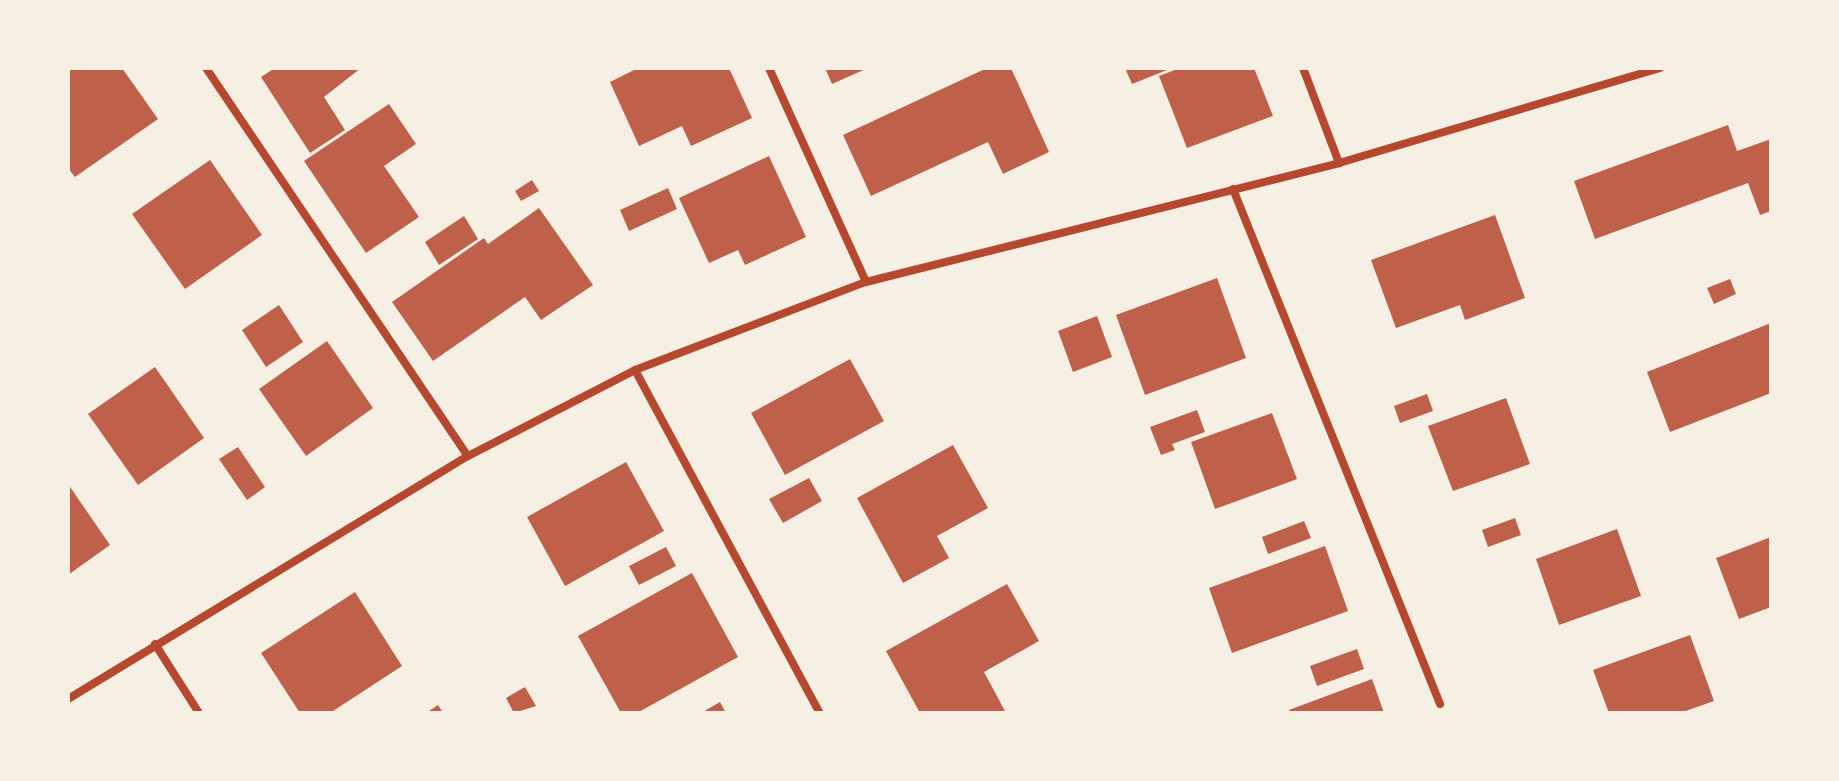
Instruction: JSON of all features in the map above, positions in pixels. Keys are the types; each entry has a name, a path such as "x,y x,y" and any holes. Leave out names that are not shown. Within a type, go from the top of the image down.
{"street":[{"path":"206,68 468,456"},
{"path":"769,68 866,282"},
{"path":"1303,68 1339,163"},
{"path":"68,699 468,456 635,370 866,282 1339,163 1660,68"},
{"path":"1233,189 1440,704"},
{"path":"635,370 820,713"},
{"path":"155,644 199,713"}],"building":[{"path":"73,68 122,68 158,119 75,177 68,168 68,71"},
{"path":"275,68 361,68 324,97 345,130 310,153 261,77"},
{"path":"638,68 729,68 752,118 691,146 682,126 639,146 610,82"},
{"path":"825,68 868,68 832,84"},
{"path":"987,68 1011,68 1049,152 1003,174 988,142 871,196 843,135"},
{"path":"1125,68 1172,68 1132,84"},
{"path":"1180,68 1254,68 1273,116 1187,148 1159,76"},
{"path":"389,104 416,144 384,166 419,217 366,253 304,161"},
{"path":"1728,125 1737,151 1771,139 1771,211 1760,215 1748,183 1595,239 1574,181"},
{"path":"769,156 806,237 745,265 738,250 709,263 679,198"},
{"path":"210,160 262,235 185,289 132,214"},
{"path":"532,180 539,191 521,201 515,191"},
{"path":"668,188 677,209 629,231 620,210"},
{"path":"539,208 593,285 541,320 525,297 433,361 392,302 484,238 488,244"},
{"path":"1495,215 1525,298 1465,320 1460,305 1396,328 1371,260"},
{"path":"464,216 478,239 439,265 425,242"},
{"path":"1217,278 1246,358 1145,395 1116,315"},
{"path":"1730,279 1736,294 1714,304 1707,288"},
{"path":"279,305 303,342 266,367 242,330"},
{"path":"1097,316 1112,357 1073,372 1058,331"},
{"path":"1771,323 1771,393 1670,432 1647,372"},
{"path":"327,341 373,408 306,456 259,389"},
{"path":"850,359 884,421 785,475 751,413"},
{"path":"155,367 204,438 138,485 88,414"},
{"path":"1427,394 1433,411 1400,423 1394,406"},
{"path":"1506,398 1530,464 1453,491 1428,426"},
{"path":"1197,410 1205,432 1172,444 1175,450 1161,455 1150,427"},
{"path":"1272,413 1297,479 1215,509 1191,442"},
{"path":"953,445 988,508 937,536 949,558 903,583 857,498"},
{"path":"238,447 265,487 247,500 219,459"},
{"path":"626,462 664,531 565,586 527,517"},
{"path":"809,478 822,501 783,523 769,499"},
{"path":"68,484 110,545 68,575"},
{"path":"1515,518 1521,535 1488,547 1482,530"},
{"path":"1304,521 1311,538 1268,554 1262,537"},
{"path":"1617,529 1641,596 1559,625 1536,559"},
{"path":"1771,537 1771,607 1739,619 1716,558"},
{"path":"1325,546 1348,611 1232,653 1209,588"},
{"path":"666,547 676,566 639,585 629,566"},
{"path":"692,573 738,657 637,713 621,713 578,636"},
{"path":"1007,584 1039,641 984,672 1005,711 920,713 886,651"},
{"path":"355,592 402,666 330,713 300,713 261,653"},
{"path":"1690,635 1714,701 1680,713 1609,713 1593,670"},
{"path":"1357,649 1364,669 1317,686 1310,666"},
{"path":"1372,679 1384,713 1290,713 1289,710"},
{"path":"525,687 536,706 514,713 506,698"},
{"path":"720,702 726,713 701,713"},
{"path":"438,705 443,713 426,713"}]}
